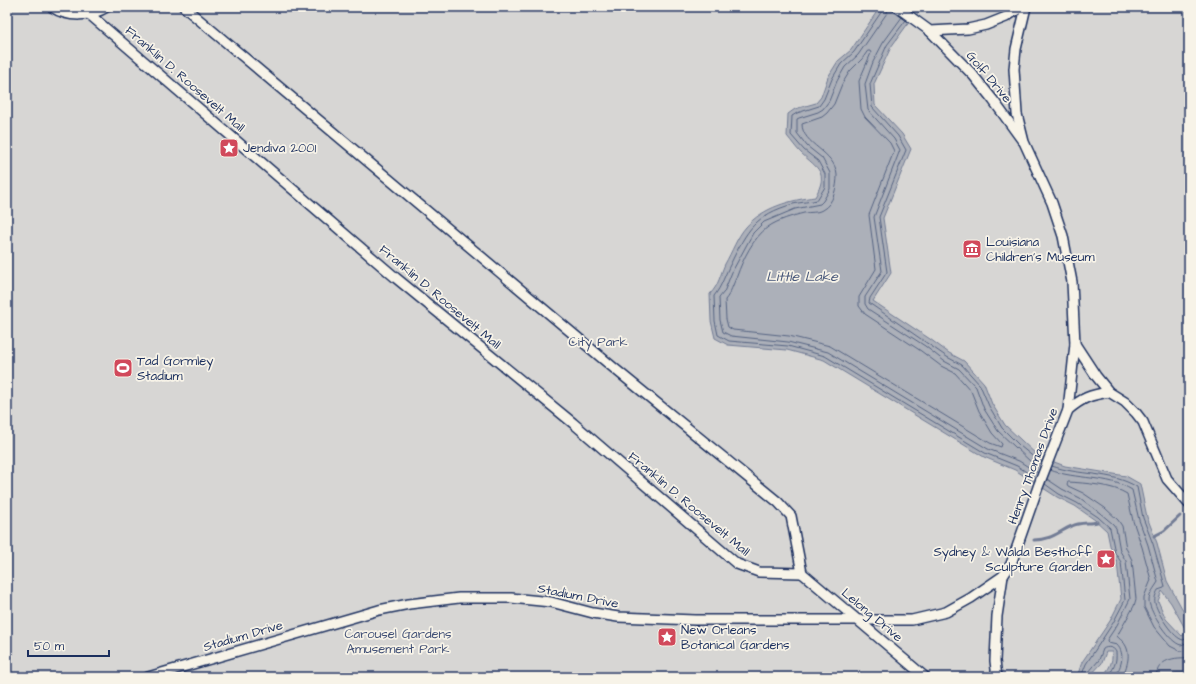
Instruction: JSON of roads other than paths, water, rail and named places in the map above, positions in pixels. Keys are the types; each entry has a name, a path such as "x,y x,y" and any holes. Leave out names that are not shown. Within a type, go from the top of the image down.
{"street":[{"path":"52,7 72,15 89,14 107,7"},
{"path":"184,7 609,364 778,502 791,516 802,573"},
{"name":"Golf Drive","path":"896,7 930,31 973,75 1024,142"},
{"path":"930,31 968,29 986,25 1006,17 1022,7"},
{"name":"Henry Thomas Drive","path":"998,677 995,662 998,616 1003,576 1011,564 1038,487 1068,410 1075,344 1072,282 1063,236 1052,203 1024,142 1017,114 1014,69 1016,49 1026,7"},
{"name":"Franklin D. Roosevelt Mall","path":"89,14 396,278 573,423 737,564 759,572 802,573"},
{"path":"1075,344 1096,376 1109,392 1125,402 1143,422 1167,479 1189,504"},
{"path":"1068,410 1078,401 1091,395 1109,392"},
{"name":"Lelong Drive","path":"802,573 925,677"},
{"name":"Stadium Drive","path":"148,677 379,610 409,604 459,598 487,597 551,602 593,614 618,617 694,620 912,620 946,612 971,598 1003,576"}],"water":[{"name":"Little Lake","path":"880,7 924,7 907,25 891,47 874,84 875,105 902,134 911,149 883,218 891,273 873,301 949,353 964,361 984,383 992,404 1005,425 1038,456 1065,466 1126,476 1140,484 1147,517 1157,543 1167,581 1189,621 1189,673 1176,673 1169,677 1102,677 1109,668 1112,659 1112,652 1106,652 1102,663 1089,677 1077,677 1082,662 1110,621 1121,599 1117,562 1112,555 1107,531 1095,520 1075,506 1057,497 1015,470 984,457 824,360 787,350 728,345 715,338 711,321 710,294 713,291 737,240 743,231 761,214 796,200 815,197 819,189 821,176 817,167 799,151 787,136 788,114 795,109 816,103 821,97 828,77 838,61 851,50","holes":["1162,591 1171,603 1187,632 1182,636 1166,619 1158,601"]}],"waterway":[{"path":"1154,536 1164,531 1180,516"},
{"path":"1034,540 1045,539 1075,525 1097,522"}],"place":[{"name":"Jendiva 2001","path":"229,148"},
{"name":"Louisiana Children's Museum","path":"972,249"},
{"name":"Tad Gormley Stadium","path":"123,368"},
{"name":"Sydney & Walda Besthoff Sculpture Garden","path":"1106,559"},
{"name":"New Orleans Botanical Gardens","path":"667,637"}],"park label":[{"name":"City Park","path":"598,342"},
{"name":"Carousel Gardens Amusement Park","path":"398,642"}]}
